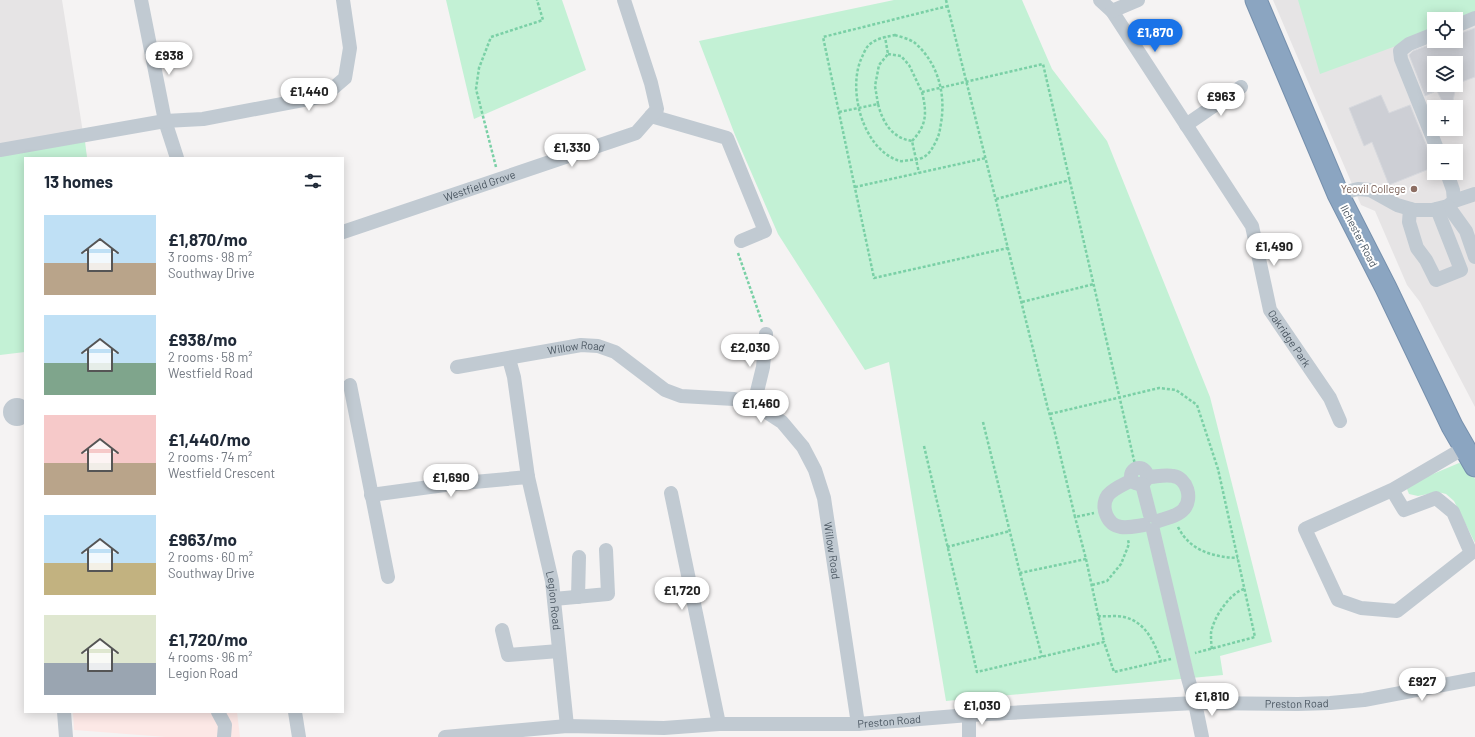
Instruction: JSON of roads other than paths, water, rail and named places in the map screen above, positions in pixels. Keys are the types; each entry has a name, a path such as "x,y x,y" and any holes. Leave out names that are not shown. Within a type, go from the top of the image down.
{"highway":[{"name":"Ilchester Road","path":"1256,0 1338,194 1386,288 1464,448 1475,466"}],"street":[{"path":"141,0 165,121 177,157"},
{"path":"0,150 165,121 203,119 324,96 345,78 350,48 342,0"},
{"name":"Westfield Grove","path":"344,232 636,133 657,109 651,83 624,0"},
{"name":"Oakridge Park","path":"1100,0 1112,11 1252,226 1270,310 1330,398 1340,421"},
{"path":"1112,11 1138,0"},
{"path":"1463,23 1475,18"},
{"path":"1427,37 1409,44 1400,51 1401,59 1435,144"},
{"path":"1186,125 1240,87"},
{"path":"651,116 727,138 764,231 741,241"},
{"path":"1410,209 1409,222 1417,248 1426,260 1436,280 1461,270 1446,205 1454,190 1450,180"},
{"path":"1338,194 1358,189 1370,190 1397,205 1410,209 1424,210 1446,205 1475,194"},
{"path":"1446,205 1466,231 1475,257"},
{"path":"754,404 763,366 766,334"},
{"name":"Willow Road","path":"457,367 509,359 581,345 598,346 615,352 665,390 681,396 734,399 754,404 782,422 803,446 815,470 824,498 858,724"},
{"name":"Legion Road","path":"509,359 514,377 528,477 552,581 567,726"},
{"path":"350,385 388,577"},
{"path":"1392,490 1404,510 1436,498 1453,512 1471,553 1397,611 1361,608 1338,600 1305,529 1392,490 1464,448"},
{"path":"1173,476 1179,479 1188,489 1188,503 1184,509 1173,516 1151,523 1127,527 1114,525 1109,520 1105,510 1105,501 1108,495 1113,490 1139,477 1173,476"},
{"path":"372,495 452,484 528,477"},
{"path":"1139,477 1195,703 1202,737"},
{"path":"670,493 719,724"},
{"path":"554,599 608,594 606,550"},
{"path":"578,597 580,557"},
{"path":"502,630 508,655 559,651"},
{"name":"Preston Road","path":"445,737 567,726 664,732 719,724 858,724 969,715 1195,703 1330,704 1364,700 1475,679"},
{"path":"64,713 66,737"},
{"path":"218,713 225,726 224,737"},
{"path":"295,713 299,737"},
{"path":"969,715 969,737"}],"place":[{"name":"Yeovil College","path":"1414,189"}]}
